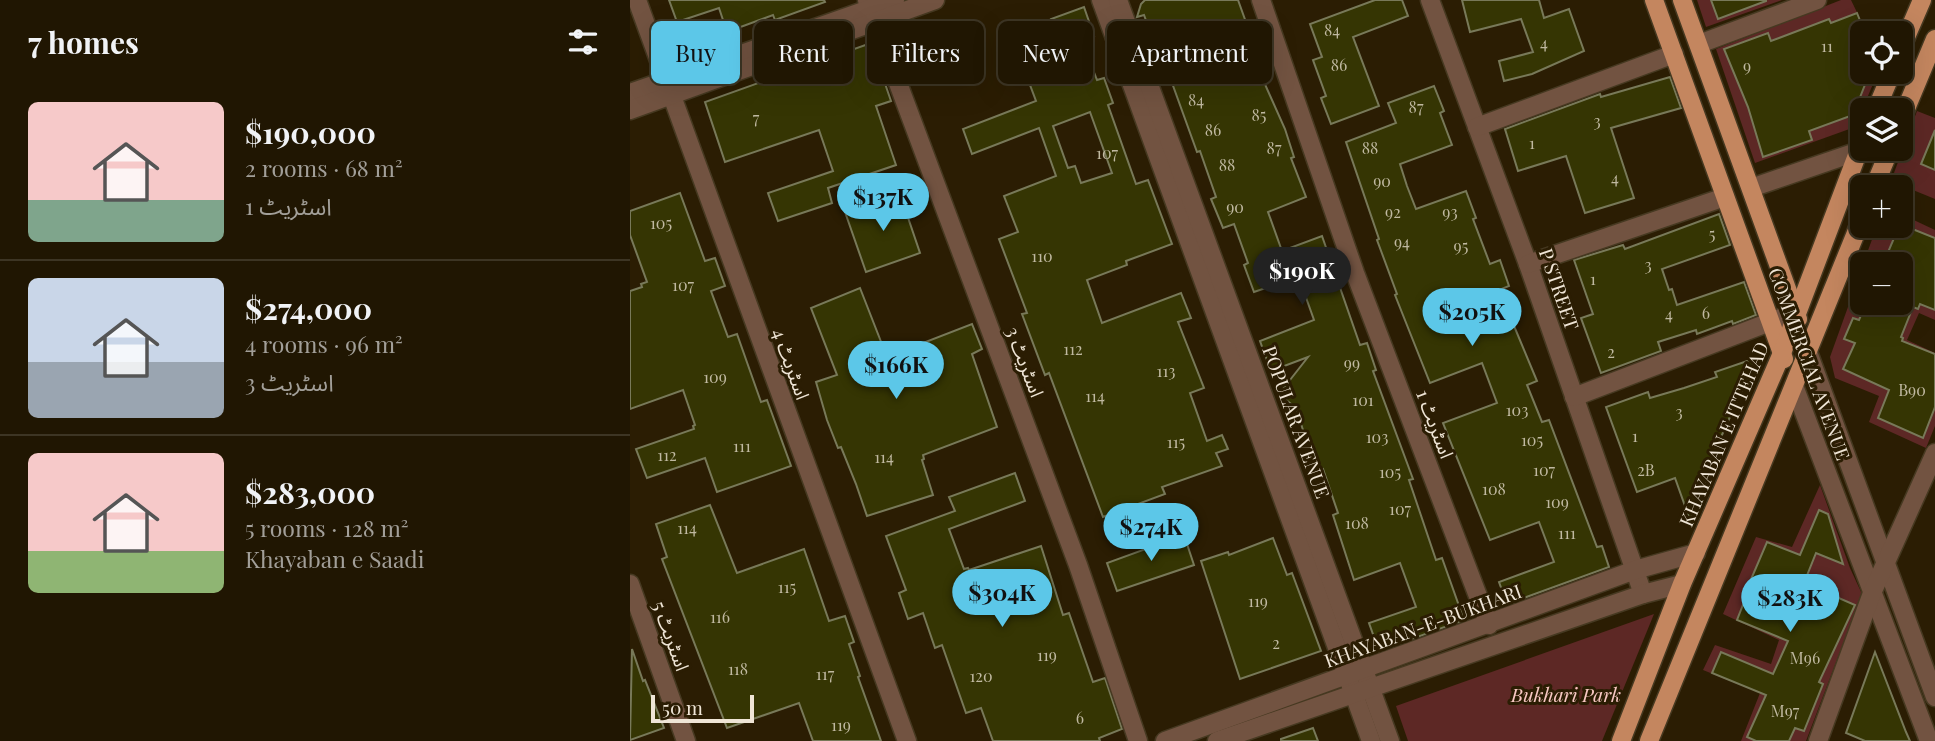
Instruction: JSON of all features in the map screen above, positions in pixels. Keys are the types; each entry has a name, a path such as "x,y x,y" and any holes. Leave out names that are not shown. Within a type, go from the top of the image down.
{"main road":[{"name":"COMMERCIAL AVENUE","path":"1654,0 1794,386"},
{"name":"COMMERCIAL AVENUE","path":"1682,0 1808,352"},
{"path":"1913,21 1922,0"},
{"path":"1910,98 1935,39"},
{"name":"KHAYABAN E ITTEHAD","path":"1621,741 1682,584 1782,353 1855,161"},
{"path":"1649,741 1854,238"}],"street":[{"name":"اسٹریٹ 4","path":"637,0 907,741"},
{"path":"630,110 668,87 895,0"},
{"path":"871,10 935,0"},
{"name":"POPULAR AVENUE","path":"1101,0 1356,672"},
{"name":"POPULAR AVENUE","path":"1118,0 1363,692 1390,741"},
{"name":"اسٹریٹ 1","path":"1261,0 1354,273 1489,625"},
{"name":"P STREET","path":"1430,0 1528,264 1643,594"},
{"path":"1699,44 1817,0"},
{"name":"اسٹریٹ 3","path":"871,10 1073,552 1138,741"},
{"path":"1477,127 1674,54"},
{"path":"630,93 668,87"},
{"path":"1751,188 1850,151"},
{"path":"1528,264 1725,197"},
{"path":"1574,397 1796,313"},
{"name":"COMMERCIAL AVENUE","path":"1808,352 1935,697"},
{"name":"COMMERCIAL AVENUE","path":"1794,386 1928,741"},
{"path":"1818,741 1872,593 1935,453"},
{"name":"KHAYABAN-E-BUKHARI","path":"1166,741 1635,570 1696,553"},
{"name":"اسٹریٹ 5","path":"630,584 686,741"},
{"path":"1217,741 1643,594 1682,584"},
{"name":"POPULAR AVENUE","path":"1363,692 1371,741"}],"green space":[{"path":"1697,0 1782,0 1706,27"},
{"path":"1841,0 1851,0 1861,21 1850,21 1850,84 1873,84 1867,98 1850,98 1850,129 1755,163 1716,49"},
{"path":"1917,111 1935,118 1935,199 1913,190 1913,175 1893,175 1898,161 1913,161 1913,122"},
{"path":"1913,220 1935,230 1935,320 1919,313 1907,340 1935,353 1935,426 1926,448 1869,422 1879,396 1835,378 1830,357 1850,301 1850,315 1913,315 1913,252 1867,252 1873,238 1913,238"},
{"path":"1820,485 1862,594 1806,741 1741,741 1760,693 1703,670 1715,645 1771,664 1779,640 1723,614 1756,537 1792,547"},
{"name":"Bukhari Park","path":"1654,614 1602,741 1408,741 1396,706"}],"building":[{"path":"669,0 825,2 775,20 773,15 740,27 740,21 723,21 719,8 677,21"},
{"path":"1145,0 1238,0 1246,21 1146,21 1144,15 1137,17"},
{"path":"1375,0 1402,0 1408,16 1353,37 1379,106 1331,124 1321,98 1326,96 1313,60 1322,57 1310,24"},
{"path":"1462,0 1539,0 1544,18 1569,9 1584,51 1532,74 1504,81 1499,61 1533,52 1521,19 1470,32"},
{"path":"1711,0 1766,0 1766,1 1718,19"},
{"path":"1084,7 1089,21 1051,19"},
{"path":"1857,13 1860,21 1850,21 1850,84 1865,84 1860,98 1850,98 1850,116 1809,131 1812,140 1763,157 1748,107 1724,49 1768,33 1771,41 1829,19 1831,23"},
{"path":"867,44 867,84 885,84 891,101 876,106 896,165 828,188 832,203 778,221 768,193 833,171 819,130 725,162 705,102 756,84 853,84 853,49"},
{"path":"1093,70 1097,80 1104,78 1113,103 1108,105 1136,184 1148,180 1172,244 1126,261 1127,265 1087,280 1102,323 1181,293 1191,318 1178,322 1204,388 1190,393 1207,441 1222,435 1228,449 1216,453 1222,466 1162,487 1165,494 1103,517 1049,373 1045,375 1022,314 1027,313 999,239 1018,232 1004,196 1056,176 1039,128 972,154 963,129 1036,101 1030,84 1093,84","holes":["1090,112 1112,173 1081,183 1075,166 1068,168 1053,126"]},
{"path":"1670,77 1681,108 1611,128 1634,198 1585,213 1566,156 1518,171 1505,129 1600,94 1601,97"},
{"path":"1172,84 1265,84 1285,129 1294,157 1291,158 1306,197 1268,212 1282,251 1322,236 1360,345 1367,343 1376,370 1373,371 1413,479 1409,480 1436,560 1442,558 1464,620 1379,651 1369,623 1416,607 1400,563 1354,580 1333,515 1338,513 1323,469 1316,471 1296,408 1279,394 1308,357 1271,371 1260,341 1314,320 1299,278 1254,292 1244,265 1248,263 1234,224 1223,228 1211,199 1216,197 1200,151 1197,152"},
{"path":"1434,86 1444,111 1440,113 1452,145 1400,164 1407,186 1416,209 1466,191 1490,264 1500,260 1509,286 1499,290 1537,381 1527,385 1542,422 1549,420 1597,547 1602,546 1609,567 1507,604 1499,582 1554,562 1539,522 1490,540 1443,423 1497,403 1482,363 1430,383 1395,295 1397,294 1346,142 1396,123 1388,103"},
{"path":"1935,130 1935,170 1921,164"},
{"path":"680,193 705,261 715,258 725,286 711,291 728,337 737,334 761,402 767,400 791,466 717,492 705,458 647,478 636,449 694,429 683,390 630,409 630,291 647,282 630,235 630,211"},
{"path":"900,194 920,253 866,272 845,212"},
{"path":"1719,214 1730,245 1662,269 1669,290 1672,289 1677,305 1744,282 1756,315 1697,334 1696,330 1658,342 1661,351 1601,373 1581,318 1593,314 1574,260 1623,245 1625,249"},
{"path":"1913,229 1935,238 1935,310 1920,304 1918,309 1913,307 1913,252 1888,252 1894,238 1913,238"},
{"path":"860,288 887,357 972,324 982,349 972,354 997,427 923,455 922,460 933,495 867,516 841,447 838,448 827,420 816,382 837,375 811,308"},
{"path":"1861,315 1910,315 1901,337 1902,341 1935,354 1935,407 1923,438 1878,418 1889,390 1843,369 1855,343 1844,339 1853,318 1859,320"},
{"path":"1756,358 1710,462 1715,461 1690,520 1675,478 1637,492 1606,407 1648,392 1650,398 1684,388 1717,377 1715,372"},
{"path":"1015,473 1025,501 949,529 964,569 969,570 1041,546 1063,615 1069,613 1093,682 1105,678 1122,729 1099,738 1100,741 993,741 981,708 966,713 942,645 935,648 923,613 908,619 899,593 906,590 886,536 955,511 949,497"},
{"path":"710,505 737,573 804,549 829,621 845,616 854,642 849,644 860,676 858,677 881,741 813,741 799,703 727,728 662,559 667,557 656,524"},
{"path":"1819,510 1828,514 1843,564 1816,553 1804,583 1855,605 1819,682 1823,684 1804,731 1795,728 1789,741 1756,741 1747,737 1766,695 1712,673 1721,652 1773,674 1788,641 1737,620 1767,542 1800,555"},
{"path":"1184,535 1194,565 1117,591 1107,563"},
{"path":"1273,538 1287,575 1292,573 1321,651 1240,679 1201,561 1228,552 1229,555"},
{"path":"632,649 664,728 630,740"},
{"path":"1875,652 1910,741 1865,741 1846,733"},
{"path":"1313,728 1318,741 1281,741 1281,739"}]}
